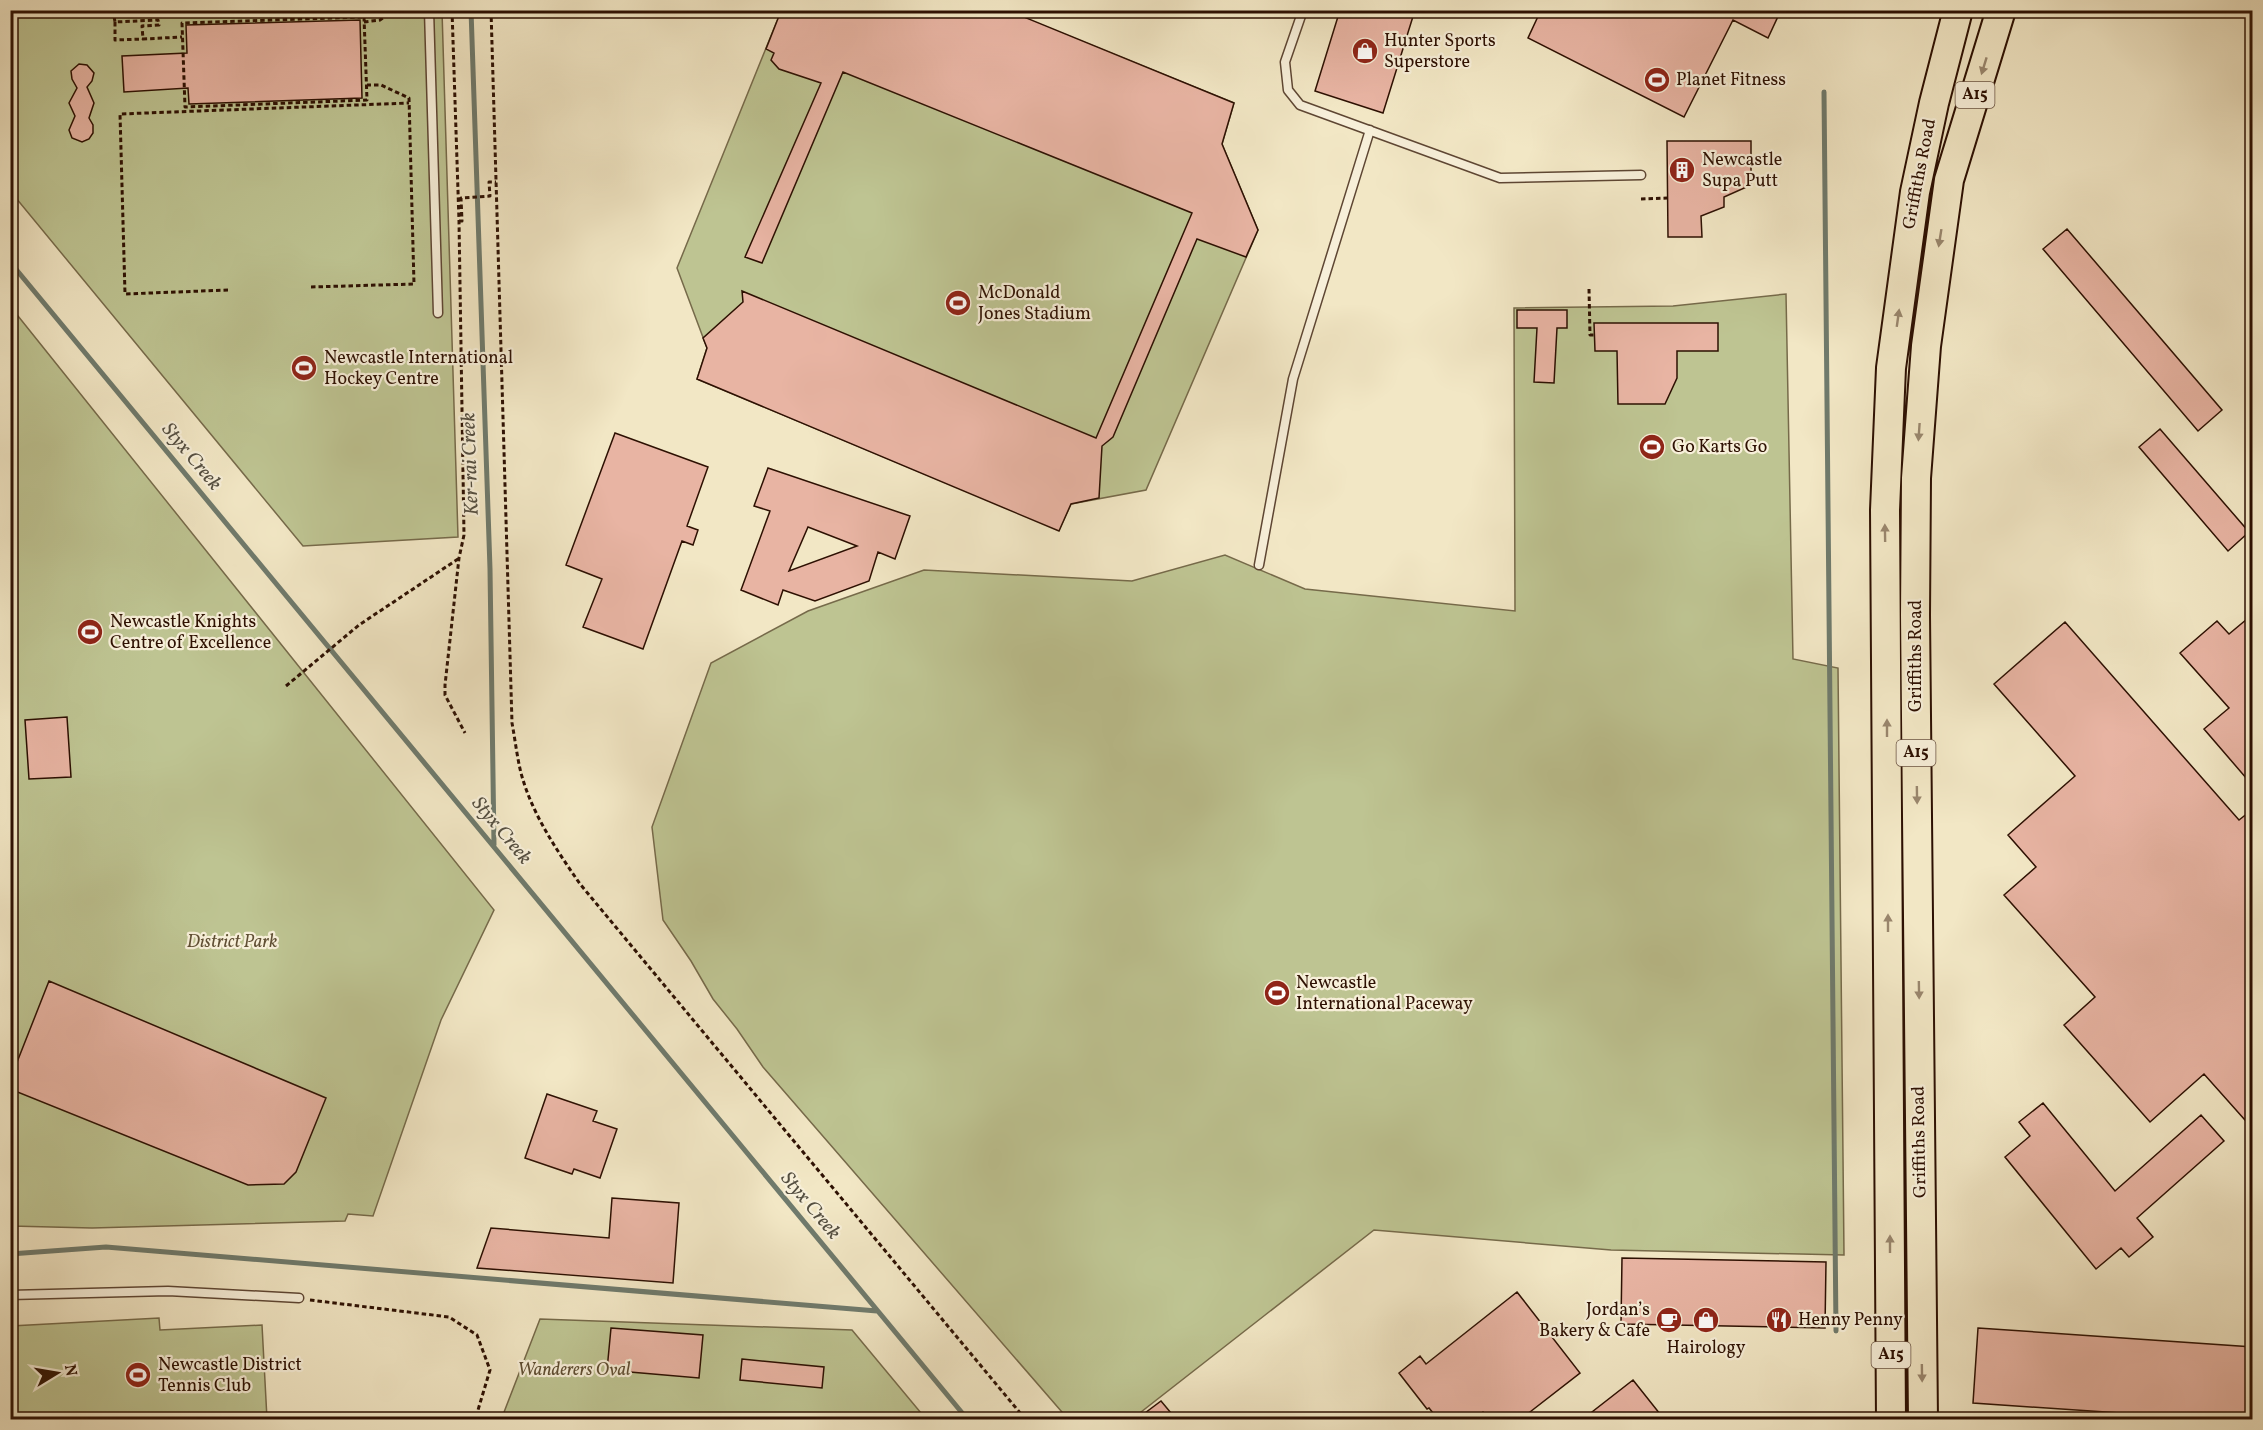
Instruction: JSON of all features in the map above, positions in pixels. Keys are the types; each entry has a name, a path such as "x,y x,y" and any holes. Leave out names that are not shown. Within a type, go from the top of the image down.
{"highway":[{"name":"Griffiths Road","path":"1891,1419 1885,510 1891,368 1915,192 1934,103 1958,10"},
{"name":"Griffiths Road","path":"1923,1419 1916,478 1926,346 1949,180 2001,10"},
{"path":"1887,692 1916,691"}],"lane":[{"path":"429,10 438,313"},
{"path":"1303,10 1285,62 1288,90 1300,105 1500,178 1641,175"},
{"path":"1259,565 1293,379 1370,130"},
{"path":"10,1294 168,1291 299,1298"}],"path":[{"path":"113,10 115,40 182,37"},
{"path":"364,22 380,20 393,10"},
{"path":"452,10 459,221 464,535 447,655 445,695 465,733"},
{"path":"491,10 512,723 521,773 536,813 556,850 580,884 1026,1419"},
{"path":"364,17 364,22 363,56 367,100 185,107 182,23 364,17"},
{"path":"115,22 158,20 159,25 142,26 143,39"},
{"path":"311,287 414,284 409,98 381,85 367,85"},
{"path":"228,290 125,294 120,114 409,103"},
{"path":"459,221 462,221 461,198 490,196 489,182 496,182"},
{"path":"1641,199 1667,198"},
{"path":"1589,289 1590,334 1595,335"},
{"path":"286,686 358,625 459,558"},
{"path":"299,1298 449,1317 477,1335 490,1370 475,1419"}],"green space":[{"name":"Newcastle International Hockey Centre","path":"10,11 442,11 458,537 303,546 11,192"},
{"name":"McDonald Jones Stadium","path":"794,11 1007,11 1234,103 1222,144 1258,230 1146,490 1071,504 1059,530 697,379 707,348 677,268 779,16"},
{"name":"Newcastle International Paceway","path":"1786,294 1793,659 1838,668 1844,1255 1611,1250 1374,1230 1132,1419 1068,1419 763,1067 713,999 663,920 652,827 711,663 808,611 924,570 1132,581 1225,555 1305,589 1515,611 1514,308 1673,306"},
{"name":"District Park","path":"10,306 494,910 441,1020 373,1216 348,1214 345,1221 92,1228 11,1226"},
{"name":"Newcastle District Tennis Club","path":"159,1318 160,1330 262,1325 267,1419 11,1419 11,1326"},
{"name":"Wanderers Oval","path":"540,1319 852,1330 926,1419 501,1420"}],"building":[{"path":"794,10 1007,10 1234,103 1222,144 1258,230 1246,257 1197,239 1113,437 1102,446 1099,498 1071,504 1059,531 697,379 707,348 703,338 743,302 742,291 1096,438 1192,213 843,72 762,263 745,257 821,83 779,69 771,60 774,53 766,49 779,16"},
{"name":"Hunter Sports Superstore","path":"1340,10 1415,10 1383,113 1315,91"},
{"name":"Planet Fitness","path":"1541,10 1781,10 1768,38 1733,20 1684,117 1528,38"},
{"path":"360,20 362,98 189,104 188,88 124,92 122,56 187,53 186,25"},
{"path":"79,64 87,65 94,73 87,87 94,103 89,118 93,125 93,133 89,139 82,142 72,138 69,130 75,116 69,103 77,88 71,71"},
{"path":"1667,141 1751,141 1751,185 1724,197 1724,207 1701,216 1702,237 1668,237"},
{"path":"2067,229 2222,410 2198,431 2043,249"},
{"path":"1517,310 1567,310 1567,328 1557,328 1554,383 1534,382 1537,328 1517,328"},
{"path":"1594,323 1718,323 1718,351 1677,351 1677,378 1665,404 1618,404 1617,351 1595,351"},
{"path":"2160,429 2249,532 2228,551 2139,447"},
{"path":"615,433 708,467 687,526 698,530 693,545 682,541 643,649 583,627 602,579 566,565"},
{"path":"768,468 910,516 895,559 878,552 869,581 815,601 783,590 778,605 741,590 770,511 754,506","holes":["808,527 857,546 789,571"]},
{"path":"2253,614 2253,786 2204,729 2229,708 2180,653 2217,621 2229,634"},
{"path":"2065,622 2239,820 2253,809 2253,1129 2204,1074 2150,1122 2064,1025 2095,997 2004,895 2036,867 2008,835 2075,776 1994,684"},
{"path":"67,717 71,777 29,779 25,720"},
{"path":"49,981 326,1098 296,1172 284,1184 248,1185 10,1089 10,1080"},
{"path":"547,1094 597,1111 593,1121 617,1129 600,1178 574,1169 572,1174 525,1158"},
{"path":"2043,1103 2115,1191 2201,1115 2224,1141 2137,1218 2153,1237 2129,1257 2121,1248 2096,1269 2005,1157 2030,1136 2019,1122"},
{"path":"612,1198 679,1203 673,1283 477,1268 491,1228 609,1238"},
{"path":"1622,1258 1826,1262 1825,1328 1621,1324"},
{"path":"1517,1292 1580,1373 1521,1419 1489,1419 1483,1412 1474,1419 1438,1419 1429,1408 1427,1409 1399,1373 1420,1356 1426,1364"},
{"path":"611,1328 703,1335 699,1378 607,1370"},
{"path":"1978,1328 2253,1347 2253,1419 2209,1419 1973,1403"},
{"path":"742,1359 824,1367 822,1388 740,1380"},
{"path":"1633,1380 1664,1419 1583,1419"},
{"path":"1161,1401 1176,1419 1137,1419"}],"waterway":[{"name":"Ker-rai Creek","path":"471,10 490,569 494,845"},
{"path":"1824,92 1836,1331"},
{"name":"Styx Creek","path":"10,262 968,1420"},
{"path":"10,1254 106,1247 877,1311"}],"place":[{"name":"Hunter Sports Superstore","path":"1365,51"},
{"name":"Planet Fitness","path":"1657,80"},
{"name":"Newcastle Supa Putt","path":"1682,170"},
{"name":"McDonald Jones Stadium","path":"958,303"},
{"name":"Newcastle International Hockey Centre","path":"304,368"},
{"name":"Go Karts Go","path":"1652,447"},
{"name":"Newcastle Knights Centre of Excellence","path":"90,632"},
{"name":"Newcastle International Paceway","path":"1277,993"},
{"name":"Jordan’s Bakery & Cafe","path":"1669,1320"},
{"name":"Hairology","path":"1706,1320"},
{"name":"Henny Penny","path":"1779,1320"},
{"name":"Newcastle District Tennis Club","path":"138,1375"}]}
